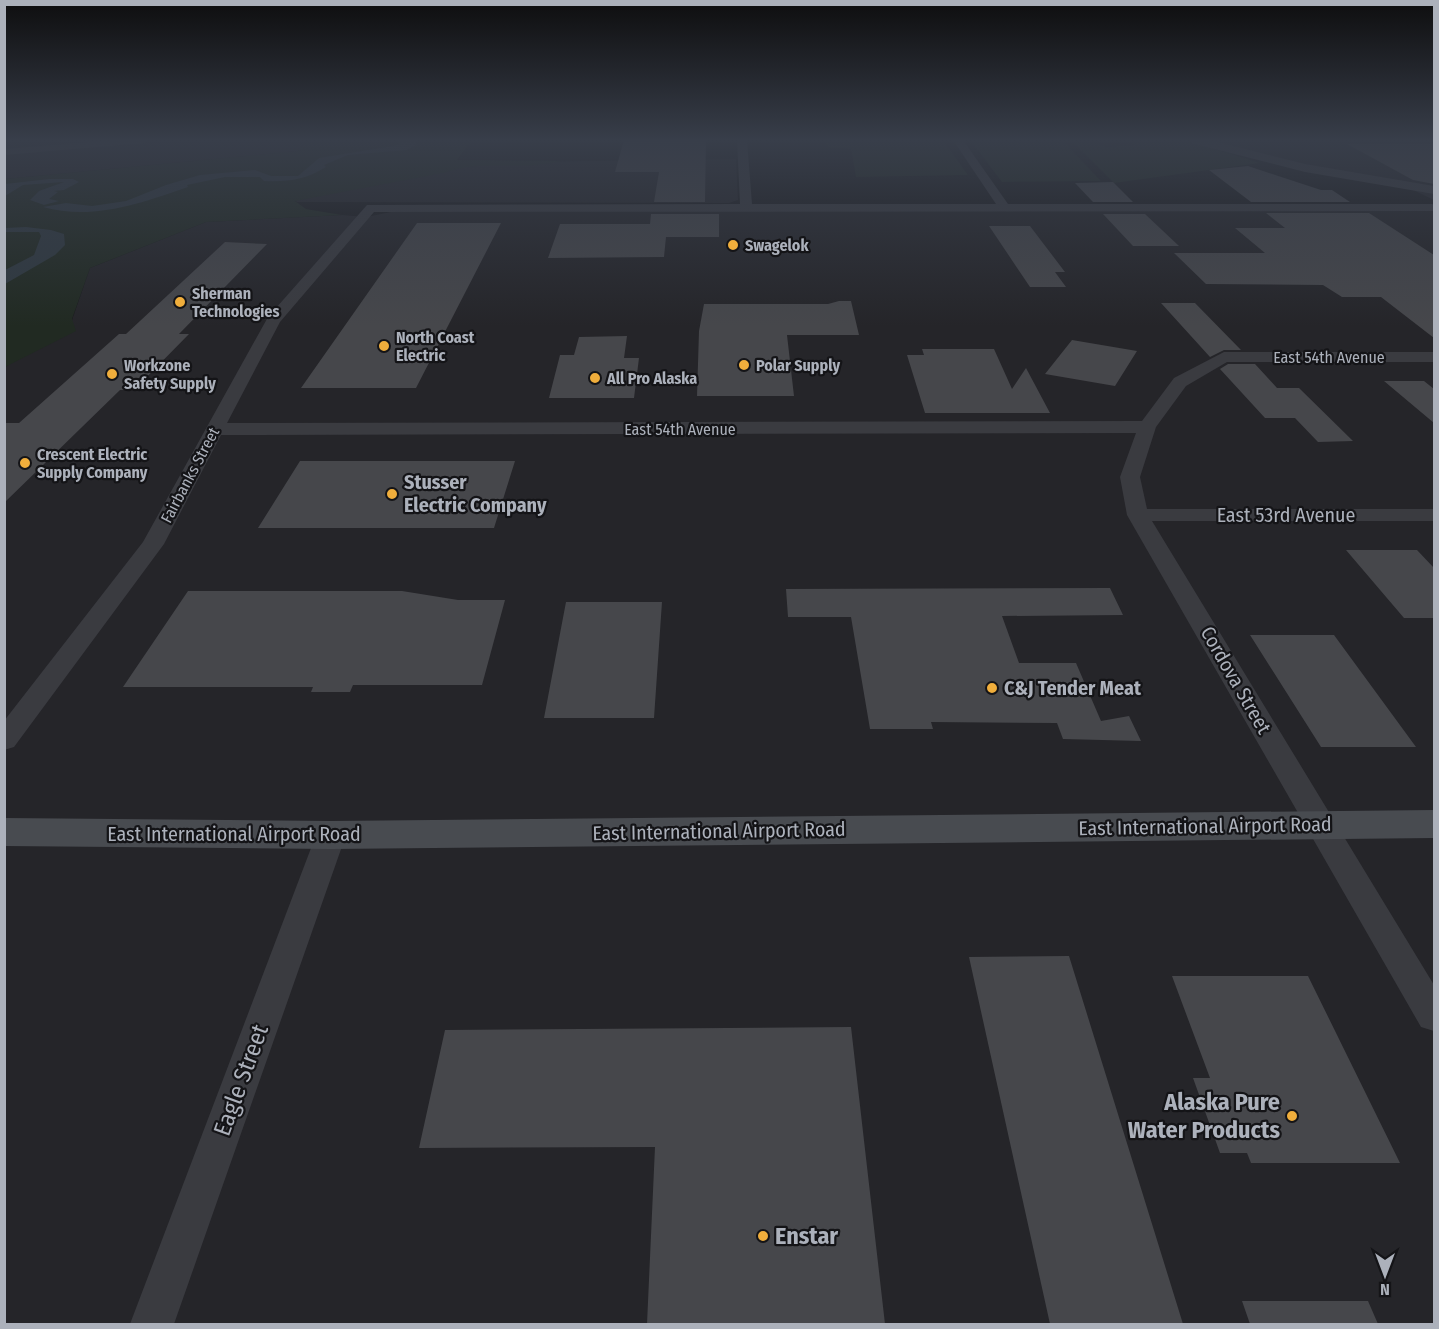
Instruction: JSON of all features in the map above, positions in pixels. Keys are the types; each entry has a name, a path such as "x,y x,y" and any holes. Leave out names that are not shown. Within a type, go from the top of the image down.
{"main road":[{"name":"East International Airport Road","path":"4,832 331,835 1434,824"}],"street":[{"path":"746,202 746,207 1433,208"},
{"path":"1000,202 1004,208"},
{"name":"Fairbanks Street","path":"4,741 153,544 273,320 371,208 746,207"},
{"name":"East 54th Avenue","path":"1224,357 1434,357"},
{"name":"Cordova Street","path":"1224,357 1180,382 1147,427 1130,477 1138,515 1434,1016"},
{"name":"East 54th Avenue","path":"214,429 1147,427"},
{"name":"East 53rd Avenue","path":"1138,515 1434,515"},
{"name":"Eagle Street","path":"152,1324 331,835"}],"shaded area":[{"path":"5,202 296,202 306,209 342,215 206,222 90,268 72,319 76,331 5,367"},
{"path":"36,202 55,202 44,205"},
{"path":"119,202 142,202 117,208 80,212 43,207 66,203 92,206"},
{"path":"306,202 732,202 729,203"},
{"path":"396,211 1434,211 1434,1324 5,1324 5,367 72,320 90,268 206,222 342,215 366,217"},
{"path":"26,227 64,234 65,245 55,255 5,284 5,270 34,255 41,236 39,232 5,232 5,228"}],"building":[{"path":"1266,213 1369,213 1434,255 1434,338 1381,297 1342,297 1323,285 1206,284 1174,253 1265,253 1235,228 1285,228"},
{"path":"651,214 719,214 719,237 666,237 664,257 548,258 560,224 650,224"},
{"path":"1103,214 1145,214 1179,246 1133,246"},
{"path":"417,223 501,223 416,388 301,388"},
{"path":"989,226 1030,226 1065,272 1055,272 1066,287 1030,287"},
{"path":"225,242 267,244 179,334 189,334 134,390 120,390 4,503 4,423 19,423 119,334 126,334"},
{"name":"Polar Supply","path":"851,301 859,335 787,335 794,396 697,396 699,331 704,304 828,304"},
{"path":"1161,303 1195,303 1241,350 1224,350 1210,357"},
{"name":"All Pro Alaska","path":"627,336 624,358 639,358 634,398 549,398 560,355 574,355 579,337"},
{"path":"1072,340 1137,351 1115,386 1045,374"},
{"path":"922,349 994,349 1012,389 1026,368 1050,413 925,413 907,355 924,355"},
{"path":"1228,364 1255,364 1277,388 1299,388 1353,441 1318,442 1295,418 1265,418 1220,369"},
{"path":"1384,381 1424,381 1434,389 1434,423"},
{"name":"Stusser Electric Company","path":"300,461 515,461 494,528 258,528"},
{"path":"1346,550 1417,550 1434,568 1434,618 1404,618"},
{"path":"1110,588 1123,615 1002,616 1019,663 1076,663 1101,721 1129,716 1141,741 1063,739 1057,723 931,722 933,729 870,729 851,617 788,617 786,589"},
{"path":"188,591 402,591 458,600 505,600 482,685 353,685 350,692 311,692 313,687 123,687"},
{"path":"566,602 662,602 654,718 544,718"},
{"path":"1250,635 1334,635 1416,747 1321,747"},
{"path":"1069,956 1183,1324 1050,1324 969,957"},
{"name":"Alaska Pure Water Products","path":"1172,976 1308,976 1400,1163 1251,1163 1247,1153 1220,1153 1193,1078 1210,1078"},
{"name":"Enstar","path":"851,1027 885,1324 647,1324 655,1147 419,1148 445,1030"},
{"path":"1242,1301 1368,1301 1378,1324 1250,1324"}],"place":[{"name":"Swagelok","path":"733,245"},
{"name":"Sherman Technologies","path":"180,302"},
{"name":"North Coast Electric","path":"384,346"},
{"name":"Polar Supply","path":"744,365"},
{"name":"Workzone Safety Supply","path":"112,374"},
{"name":"All Pro Alaska","path":"595,378"},
{"name":"Crescent Electric Supply Company","path":"25,463"},
{"name":"Stusser Electric Company","path":"392,494"},
{"name":"C&J Tender Meat","path":"992,688"},
{"name":"Alaska Pure Water Products","path":"1292,1116"},
{"name":"Enstar","path":"763,1236"}]}
